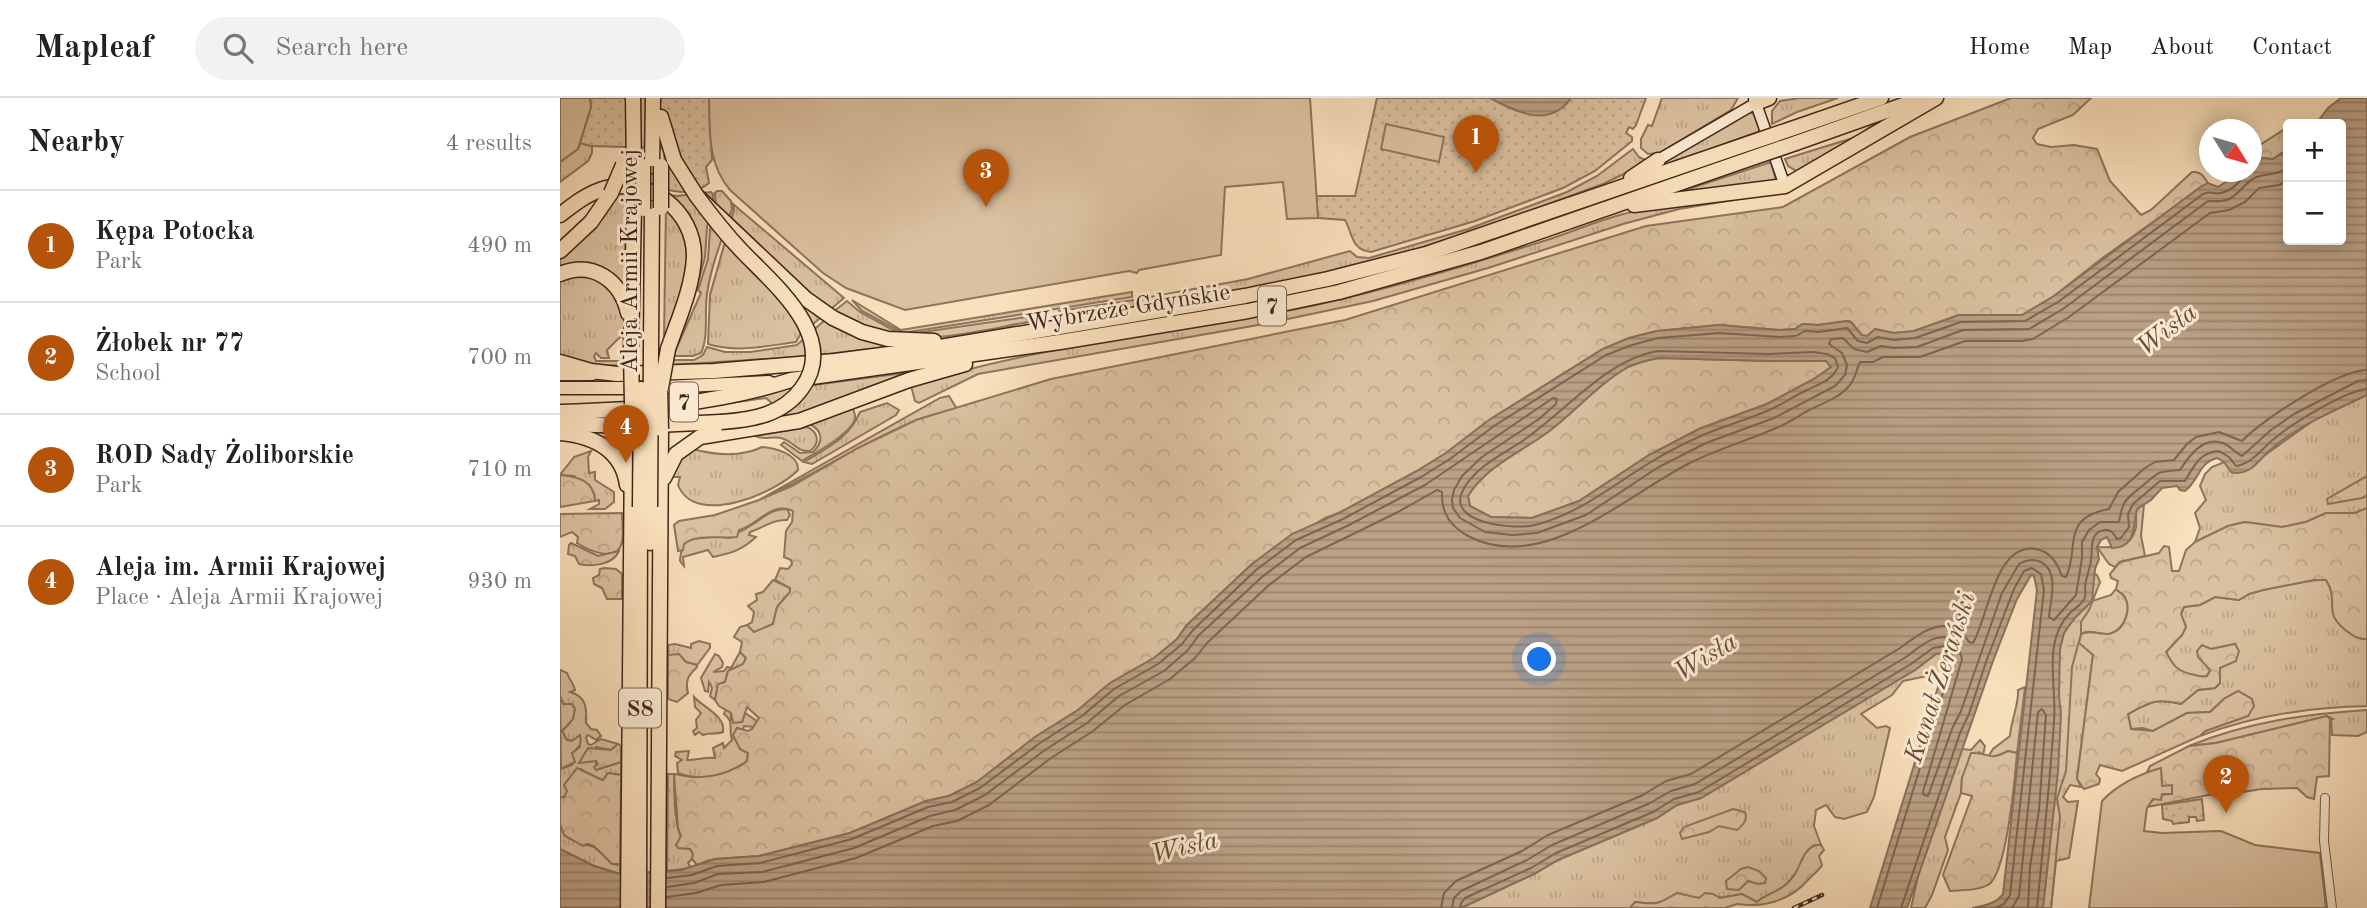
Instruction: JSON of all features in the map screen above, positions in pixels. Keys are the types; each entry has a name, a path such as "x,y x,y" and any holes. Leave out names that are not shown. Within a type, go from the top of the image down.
{"highway":[{"path":"633,98 648,165 650,349 660,387 645,507 658,908"},
{"name":"Aleja Armii Krajowej","path":"642,98 648,165"},
{"name":"Aleja Armii Krajowej","path":"648,165 653,98"},
{"path":"628,908 650,349 648,165 661,117 661,98"},
{"name":"Wybrzeże Gdyńskie","path":"1793,136 1881,98"},
{"name":"Wybrzeże Gdyńskie","path":"791,380 1060,342 1248,311 1371,284 1480,252 1606,201 1793,136 1925,98"},
{"path":"1606,201 1785,186 1936,98"},
{"path":"1606,201 1658,160"},
{"path":"560,240 594,212 611,192 648,165"},
{"name":"7","path":"648,165 696,195 787,283 833,318 862,332 888,339 974,342"},
{"path":"560,215 597,191 624,186 654,193 677,211 691,235 694,261 688,287 650,349"},
{"path":"560,251 591,222 611,192"},
{"path":"560,424 634,426 721,422 761,417 789,403 807,380 812,348 807,329 797,310 724,232 696,195"},
{"name":"Wybrzeże Gdyńskie","path":"617,374 714,372 867,358 1218,301 1338,277 1606,201"},
{"path":"560,274 577,269 606,277 622,294 629,315 650,349"},
{"path":"645,507 676,454 689,443 713,433 762,429 799,421 932,373 1060,342"},
{"path":"560,362 591,371 617,374"},
{"name":"7","path":"568,411 650,408 769,387 791,380"},
{"path":"560,433 594,439 613,453 645,507"},
{"name":"S8","path":"639,908 645,507"},
{"name":"S8","path":"645,507 648,908"}],"main road":[{"name":"Wybrzeże Gdyńskie","path":"560,374 617,374"},
{"name":"Wybrzeże Gdyńskie","path":"560,388 679,387 791,380"}],"street":[{"path":"1658,160 1755,99 1785,186"},
{"path":"2325,798 2324,842 2332,908"}],"green space":[{"path":"560,98 590,98 591,107 578,149 560,162"},
{"path":"590,98 709,98 712,160 706,167 709,183 688,192 666,189 664,148 590,146 580,143 591,107"},
{"path":"709,98 1310,98 1318,218 1287,219 1283,182 1225,187 1221,255 1139,270 1137,273 1129,271 905,310 846,288 823,273 730,190 717,169 711,146"},
{"path":"1377,98 1646,98 1636,125 1633,129 1629,127 1626,133 1632,137 1632,141 1595,171 1563,188 1475,221 1371,252 1356,245 1345,220 1318,218 1316,196 1355,196"},
{"path":"1662,98 1738,98 1731,110 1659,153 1648,154 1641,148 1641,139 1648,125 1652,126"},
{"path":"1838,98 1772,124 1772,111 1780,101"},
{"path":"2011,98 2091,98 2073,115 2038,129 2033,138 2037,144 2097,149 2110,181 2141,215 2151,210 2192,172 2199,173 2199,182 2208,183 2054,296 2022,315 1959,315 1914,331 1894,333 1875,329 1868,336 1862,336 1851,322 1847,321 1803,324 1795,329 1779,330 1719,325 1657,331 1629,338 1603,349 1489,420 1417,471 1325,518 1252,564 1187,625 1177,639 1154,658 1110,683 1078,710 1035,737 977,782 949,796 926,801 850,833 759,856 715,859 697,865 692,859 690,849 678,848 676,845 681,836 674,774 691,777 714,776 728,772 747,761 748,753 740,749 733,735 737,728 748,731 752,729 759,718 747,707 742,722 733,723 731,713 719,706 715,700 718,684 725,682 728,671 743,664 746,658 740,652 742,642 734,637 740,627 747,625 754,632 773,624 777,607 790,592 790,588 775,580 780,568 788,569 792,564 791,560 784,557 786,531 792,522 793,511 771,511 739,530 737,537 696,539 684,544 683,550 678,551 674,525 679,521 715,515 792,486 858,448 916,420 1051,379 1345,320 1646,226 1783,207 1910,137"},
{"path":"1907,111 1798,172 1788,166 1785,159 1856,137 1876,123"},
{"path":"1749,112 1755,114 1760,131 1646,173"},
{"path":"1386,124 1444,137 1439,162 1381,149"},
{"path":"2283,130 2283,152 2273,159 2262,158 2262,144"},
{"path":"580,143 592,144 588,161 560,182 560,162 578,149"},
{"path":"1633,149 1639,157 1649,162 1603,184 1402,254 1326,273 1225,293 1139,306 1139,299 1248,279 1350,251 1357,257 1369,258 1468,229 1567,192 1597,176"},
{"path":"1771,162 1776,180 1661,198"},
{"path":"618,191 629,192 629,203 626,203 625,337 620,337 607,350 609,358 601,358 596,353 594,356 596,361 621,361 621,365 597,366 560,358 560,257"},
{"path":"717,191 722,191 731,201 732,209 709,283 703,346 701,353 693,356 673,356 701,293 698,290 708,259"},
{"path":"711,192 713,208 707,227 705,257 695,294 680,331 697,272 669,195"},
{"path":"1748,196 1679,209 1623,224 1488,268 1373,301 1264,324 978,374 919,403 915,401 911,386 961,371 1061,349 1316,305 1461,267 1621,215"},
{"path":"733,204 844,298 800,335 796,342 741,348 708,344 710,295 734,210"},
{"path":"666,207 678,222 687,254 682,288 664,339"},
{"path":"1132,292 1132,297 903,333 862,311 852,300 901,330"},
{"path":"1134,300 1132,309 1060,318 1059,311"},
{"path":"847,301 860,312 902,335 1033,316 1034,321 958,335 901,337 877,332 833,312"},
{"path":"826,319 905,345 810,356 672,365 672,360 694,360 703,355 707,347 725,352 750,352 797,345"},
{"path":"1659,358 1826,360 1831,367 1767,404 1699,429 1649,455 1579,501 1532,518 1491,517 1470,506 1468,496 1475,485 1494,468 1548,432 1617,374 1628,367"},
{"path":"927,370 798,418 765,424 775,406 766,398 671,411 791,388"},
{"path":"2367,395 2367,476 2339,493 2362,498 2367,495 2367,508 2355,513 2326,513 2306,522 2282,527 2245,522 2228,526 2195,542 2200,528 2195,513 2206,500 2200,486 2205,474 2212,467 2232,459 2265,455 2314,420"},
{"path":"949,396 957,409 925,417 895,430 759,500 940,398"},
{"path":"887,403 899,410 896,415 812,464 804,462 844,436 860,412"},
{"path":"853,407 855,418 848,430 802,461 781,445 784,442 800,453 813,452 819,444 820,436 809,424"},
{"path":"807,427 817,438 810,451 802,450 780,438 755,436"},
{"path":"762,447 779,450 790,456 795,460 798,470 755,496 718,505 701,504 687,498 678,485 680,477 672,477 679,462 692,449 727,454 745,453"},
{"path":"591,451 588,457 589,473 595,472 595,480 614,492 614,502 605,509 590,509 599,504 599,500 595,501 594,493 574,476 560,475 574,457"},
{"path":"560,475 584,481 592,488 595,501 560,507"},
{"path":"2367,476 2367,495 2328,504 2327,499"},
{"path":"2144,504 2141,536 2145,556 2120,562 2115,567 2109,564 2097,547 2115,547 2126,543 2134,534 2137,509"},
{"path":"2367,508 2367,639 2353,635 2336,620 2332,595 2326,580 2263,590 2239,600 2215,597 2200,605 2184,607 2181,614 2186,627 2166,652 2175,666 2190,674 2207,676 2210,670 2198,657 2197,651 2202,645 2211,649 2235,644 2239,651 2236,661 2220,668 2220,683 2215,688 2198,690 2181,704 2153,702 2128,714 2131,729 2153,731 2187,713 2210,712 2225,698 2238,691 2252,699 2254,706 2248,716 2205,731 2200,736 2122,771 2100,765 2096,774 2100,779 2099,784 2084,789 2077,779 2093,655 2079,643 2081,634 2109,634 2119,629 2125,619 2127,602 2116,589 2118,581 2111,578 2110,574 2120,562 2159,553 2164,546 2169,547 2172,571 2179,571 2186,550 2195,542 2228,526 2245,522 2282,527 2306,522 2326,513 2355,513"},
{"path":"787,509 790,515 787,520 773,522 750,532 749,535 756,537 736,550 713,557 708,550 683,557 684,566 680,561 684,544 691,540 730,538 771,512"},
{"path":"622,513 622,542 614,552 608,554 588,549 577,543 578,537 572,532 560,537 560,514"},
{"path":"571,543 598,556 619,551 607,562 584,565 579,564 575,556 568,554"},
{"path":"604,568 616,569 622,574 622,599 607,599 602,588 594,584 593,578"},
{"path":"2095,574 2100,582 2081,622 2081,634 2072,667 2066,771 2057,798 2060,817 2051,908 2039,908 2055,650"},
{"path":"773,580 790,588 790,592 777,607 773,624 754,633 747,625 752,622 754,612 748,606 757,600 756,594 763,592"},
{"path":"2326,580 2332,595 2333,614 2342,627 2355,636 2367,639 2367,706 2282,714 2200,736 2205,731 2248,716 2225,698 2210,712 2187,713 2153,731 2131,729 2128,714 2159,701 2181,704 2198,690 2215,688 2220,683 2220,668 2235,644 2211,649 2210,671 2207,676 2181,672 2173,665 2166,652 2186,627 2181,614 2184,607 2200,605 2215,597 2239,600 2263,590"},
{"path":"2116,589 2124,596 2128,608 2119,629 2109,634 2081,634 2079,642 2093,655 2077,778 2081,787 2070,785 2063,797 2068,802 2078,801 2069,858 2056,861 2051,908 2043,908 2060,649 2092,601 2111,595"},
{"path":"699,641 710,644 710,648 697,665 686,662 679,655 668,655 668,645 691,648 691,644"},
{"path":"740,652 746,658 744,664 728,671 725,682 718,685 715,700 710,696 712,688 709,682 708,692 705,691 701,678 715,654 723,663 722,667 713,672 731,668"},
{"path":"1945,653 1947,658 1940,680 1932,681 1927,676 1903,681 1892,695 1861,714 1877,728 1890,728 1874,797 1867,812 1844,819 1835,817 1826,805 1816,810 1814,826 1821,845 1815,845 1795,874 1778,891 1757,902 1742,894 1701,898 1677,893 1658,903 1635,902 1630,908 1461,908 1558,860 1657,818 1677,805 1701,798 1915,670 1936,654"},
{"path":"679,654 686,662 697,667 688,678 688,693 677,702 668,699 668,655"},
{"path":"560,670 567,673 574,686 575,690 570,692 579,696 584,703 586,723 601,736 596,740 588,735 588,744 601,739 618,744 611,750 596,747 596,770 621,762 621,775 608,773 603,780 590,776 581,769 564,797 560,798 560,769 572,765 572,753 580,747 567,740 562,731 570,723 566,705 560,696"},
{"path":"2025,687 2017,753 2008,751 1996,757 1988,757 1993,749 2010,736 2018,690"},
{"path":"560,696 563,704 572,704 575,709 573,719 562,731 567,740 572,741 580,735 581,741 572,753 575,762 561,769"},
{"path":"694,697 718,717 723,732 703,735 699,732 695,735 693,731 697,728 696,720 701,713 695,707"},
{"path":"726,709 731,713 731,720 742,722 745,713 757,721 754,727 744,726 743,730 737,728 734,735 740,749 748,753 747,761 714,776 695,777 678,773 677,763 682,760 675,756 676,752 689,751 687,760 715,758 713,748 723,743 724,748 732,740 730,723 724,714"},
{"path":"2367,710 2367,732 2358,736 2332,735 2333,719 2327,716 2216,743 2189,746 2276,720"},
{"path":"2327,716 2330,719 2329,776 2317,777 2314,799 2307,797 2297,788 2262,789 2230,794 2224,792 2147,807 2157,797 2171,794 2162,786 2161,769 2147,772 2150,766 2189,746 2216,743"},
{"path":"1980,740 1985,746 1983,755 1979,752 1962,777 1961,793 1945,837 1948,850 1932,895 1925,908 1911,908 1918,876 1962,749 1971,750"},
{"path":"618,744 621,746 621,762 596,770 596,761 579,763 588,748 611,750"},
{"path":"2008,751 2017,753 2009,824 1995,877 1984,887 1950,891 1943,875 1972,796 1961,793 1962,778 1971,753 1992,756"},
{"path":"577,768 603,780 608,773 621,775 620,864 612,864 594,846 583,846 564,835 560,824 560,798 564,797 567,791 564,785"},
{"path":"2161,768 2162,786 2172,785 2172,794 2162,794 2161,800 2153,799 2147,808 2144,831 2221,831 2255,845 2320,853 2326,908 2089,908 2102,801 2129,781"},
{"path":"668,774 674,774 675,805 681,837 694,857 688,863 691,868 667,871"},
{"path":"2202,799 2204,820 2197,821 2196,817 2189,817 2189,822 2173,824 2172,821 2163,819 2162,805"},
{"path":"1733,809 1745,812 1746,815 1737,830 1719,826 1709,832 1682,839 1680,833 1684,827"},
{"path":"560,824 567,837 582,845 591,846 617,865 620,864 620,874 594,866 560,849"},
{"path":"1815,845 1821,845 1824,850 1819,856 1822,865 1800,888 1775,902 1737,904 1725,908 1630,908 1635,902 1658,903 1677,893 1699,898 1705,893 1720,898 1742,894 1757,902 1789,882 1804,855"},
{"path":"1748,867 1759,871 1766,878 1765,883 1748,881 1739,890 1727,889 1726,881"}],"water":[{"path":"1490,98 1571,98 1553,113 1532,115"},
{"name":"Wisła","path":"2341,98 2367,98 2367,395 2286,437 2245,472 2231,472 2224,462 2217,458 2211,460 2185,491 2177,486 2162,488 2151,500 2137,509 2132,534 2126,544 2112,548 2107,537 2101,540 2097,547 2099,559 2095,569 2092,601 2064,633 2060,649 2058,772 2043,908 1972,908 1993,902 2003,894 2037,590 2034,576 2031,575 2017,599 1993,661 1907,908 1870,908 1947,658 1944,653 1936,654 1915,670 1701,798 1677,805 1657,818 1558,860 1461,908 560,908 560,849 594,866 620,874 681,870 715,859 759,856 850,833 926,801 949,796 977,782 1035,737 1078,710 1110,683 1154,658 1177,639 1187,625 1252,564 1292,534 1339,513 1417,471 1489,420 1603,349 1629,338 1657,331 1719,325 1779,330 1795,329 1802,324 1847,321 1862,335 1867,336 1875,329 1894,333 1914,331 1959,315 2022,315 2054,296 2199,188 2208,183 2218,187 2226,182 2262,182 2262,158 2273,159 2283,152 2283,245 2346,245 2346,119 2320,119","holes":["1659,358 1826,361 1831,367 1814,379 1767,404 1699,429 1649,455 1579,501 1532,518 1491,517 1470,506 1468,496 1484,476 1548,432 1628,367"]}],"railway":[{"path":"1794,908 1822,895"}],"place":[{"name":"Kępa Potocka","path":"1476,173"},
{"name":"ROD Sady Żoliborskie","path":"986,207"},
{"name":"Aleja im. Armii Krajowej","path":"626,463"},
{"name":"Żłobek nr 77","path":"2226,813"}],"water label":[{"name":"Kanał Żerański","path":"1939,677"}]}
